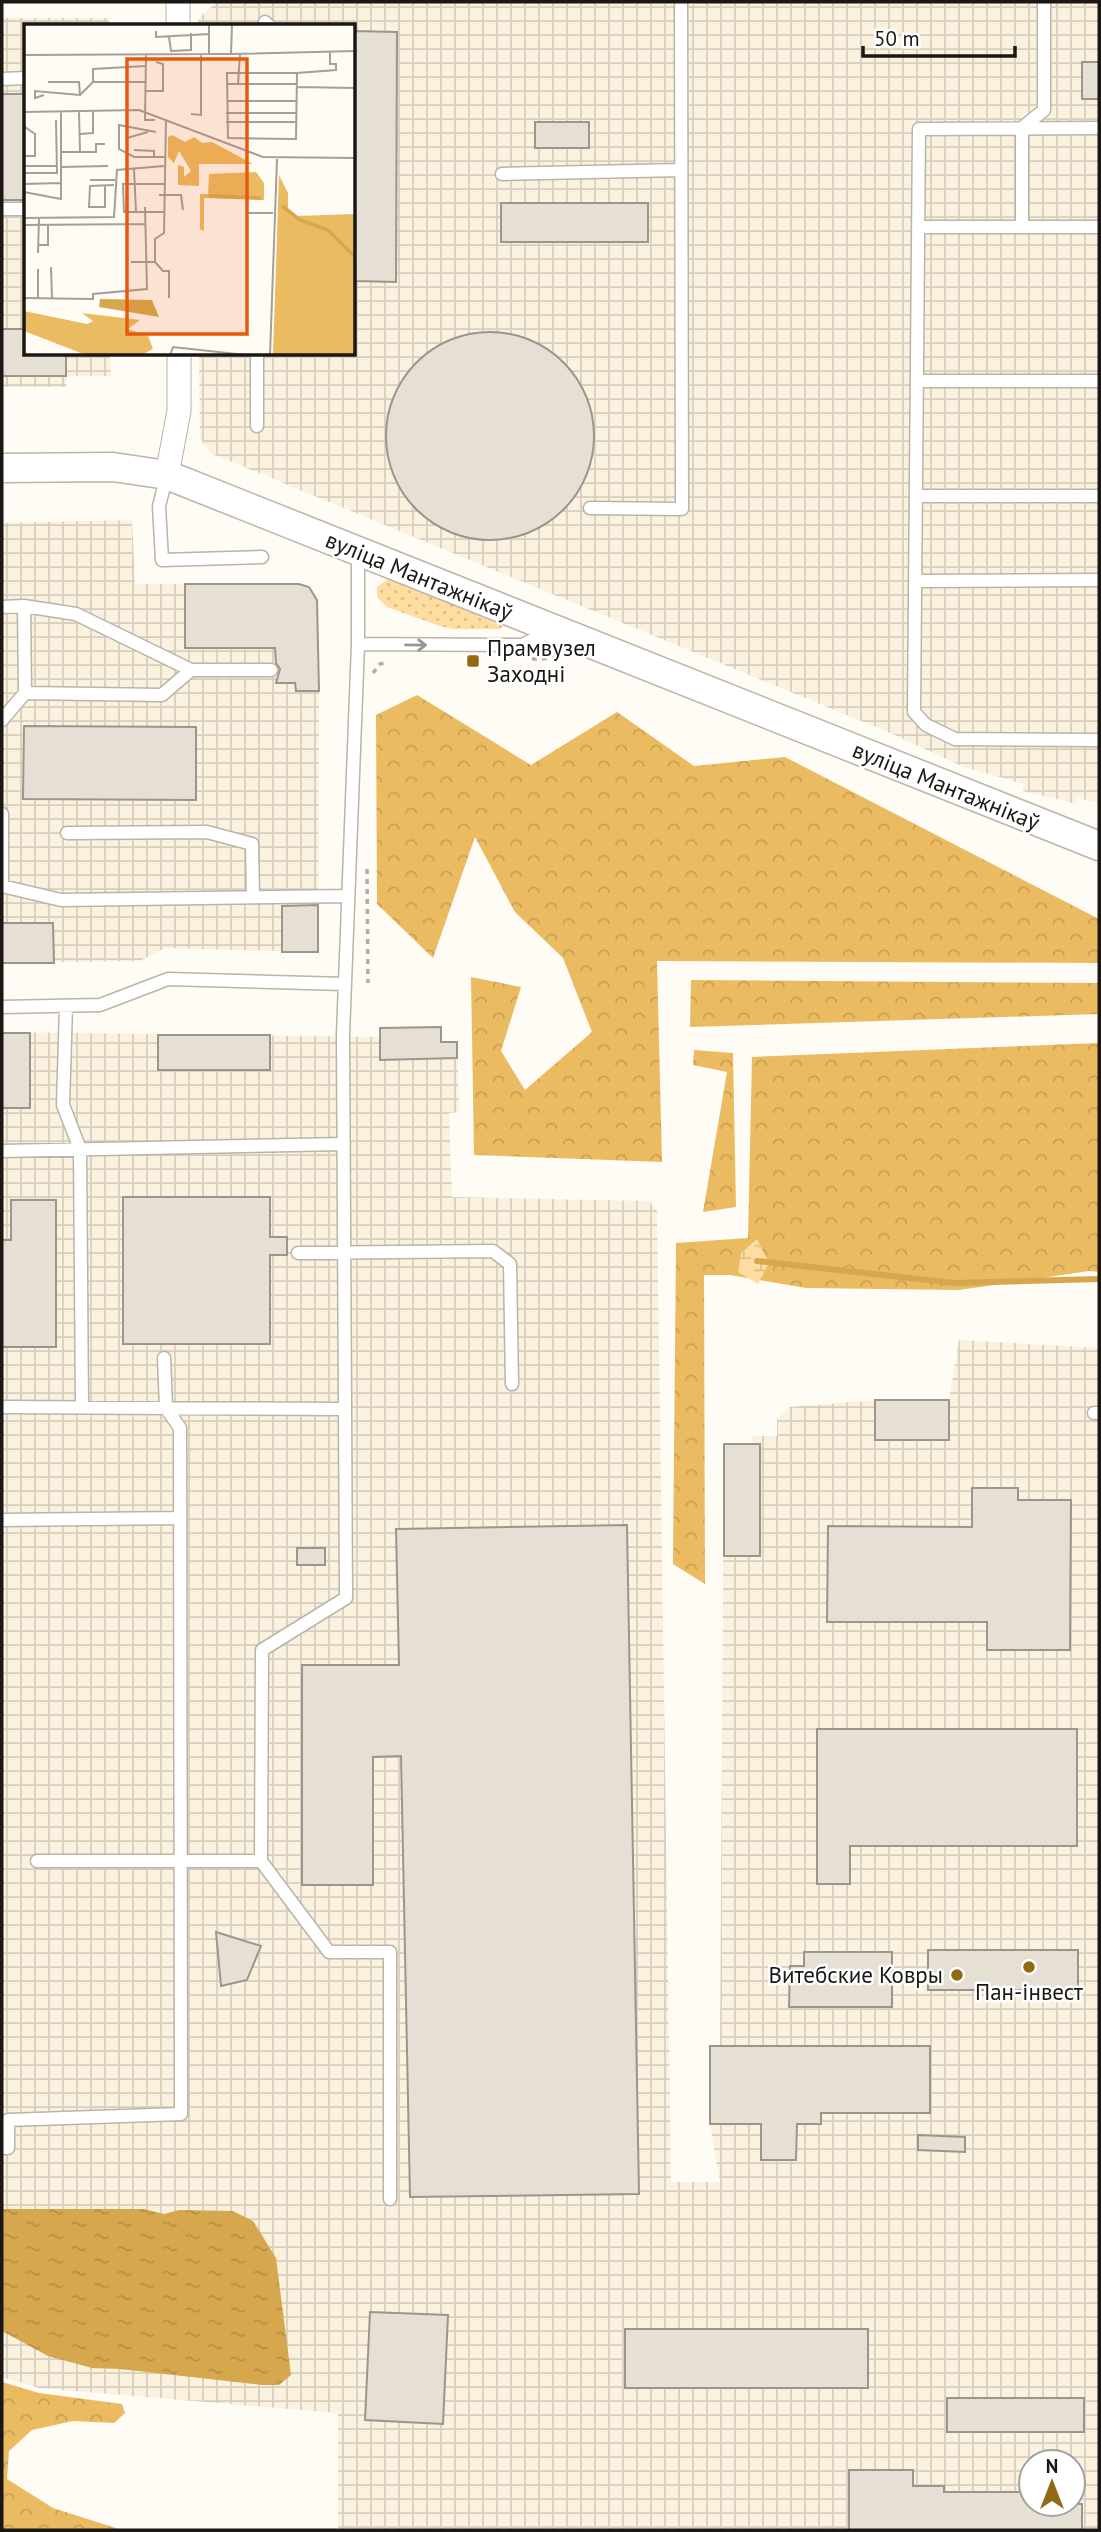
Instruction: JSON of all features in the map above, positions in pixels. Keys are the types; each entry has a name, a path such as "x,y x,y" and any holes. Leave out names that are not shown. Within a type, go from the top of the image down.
{"street":[{"path":"178,2 178,24"},
{"path":"167,475 179,411 179,355"},
{"name":"вуліца Мантажнікаў","path":"2,468 113,467 167,475 553,631 1099,846"}],"lane":[{"path":"590,508 682,509 681,2"},
{"path":"1022,128 1044,110 1044,2"},
{"path":"2,79 24,78"},
{"path":"1022,128 1022,227"},
{"path":"1099,128 919,129 914,712 926,725 955,739 1099,740"},
{"path":"502,174 681,170"},
{"path":"2,209 24,209"},
{"path":"918,227 1099,227"},
{"path":"257,355 257,426"},
{"path":"917,381 1099,380"},
{"path":"167,475 159,506 162,560 262,557"},
{"path":"916,496 1099,496"},
{"path":"358,550 358,644 345,984 346,1598 262,1650 261,1861 329,1952 390,1952 390,2199"},
{"path":"915,581 1099,580"},
{"path":"2,607 24,606 76,614 191,670 271,670"},
{"path":"2,720 25,693 24,606"},
{"path":"358,644 522,645 553,631"},
{"path":"25,693 162,695 191,670"},
{"path":"2,814 2,887 61,900 348,896"},
{"path":"67,833 207,832 252,844 253,897"},
{"path":"2,1007 100,1005 168,979 345,984"},
{"path":"66,1006 63,1105 80,1149 82,1407"},
{"path":"2,1151 344,1144"},
{"path":"298,1253 494,1251 510,1264 512,1384"},
{"path":"2,2148 8,2148 8,2120 181,2114 180,1428 166,1408 164,1358"},
{"path":"2,1407 345,1409"},
{"path":"2,1520 180,1518"},
{"path":"37,1861 261,1861"}],"path":[{"path":"531,659 569,658"},
{"path":"369,681 380,664 391,662"},
{"path":"368,862 368,983"}],"shaded area":[{"path":"217,2 597,2 693,5 696,2 1099,2 1099,803 1077,798 1076,804 1023,791 1024,784 964,767 888,732 210,453 200,438 199,355 355,355 355,24 198,24 198,19"},
{"path":"2,18 109,18 109,24 24,24 24,355 110,355 111,376 67,376 66,387 2,387"},
{"path":"132,520 135,584 299,584 309,587 317,600 318,952 165,948 140,961 2,963 2,523"},
{"path":"441,1027 441,1042 457,1042 459,1112 449,1113 452,1197 649,1201 657,1211 671,2182 720,2182 710,2124 720,2046 724,1444 752,1444 751,1436 777,1436 777,1419 790,1407 875,1400 949,1400 959,1340 1099,1348 1099,2530 338,2530 338,2413 39,2388 2,2377 2,1032 379,1037 380,1028"}],"green space":[{"path":"388,579 503,626 500,629 454,629 387,607 377,597 377,587"},
{"path":"417,695 531,765 617,712 694,766 785,757 1099,919 1099,963 657,961 662,1162 474,1155 471,977 521,987 501,1051 525,1090 592,1032 563,958 515,912 475,837 433,958 377,904 376,715"},
{"path":"691,980 1099,983 1099,1014 690,1027"},
{"path":"1099,1043 1099,1272 1089,1271 959,1290 806,1288 730,1275 704,1275 705,1584 673,1564 676,1243 748,1238 752,1057"},
{"path":"694,1050 733,1053 736,1207 703,1212 727,1072 693,1065"},
{"path":"757,1239 769,1263 758,1284 738,1272 741,1253"},
{"path":"2,2382 39,2393 122,2404 125,2413 114,2423 73,2421 32,2430 9,2451 7,2479 53,2508 122,2530 2,2530"}],"water":[{"path":"2,2209 144,2209 164,2214 179,2210 233,2211 253,2221 276,2258 291,2375 279,2385 262,2385 92,2368 48,2356 2,2331"}],"building":[{"path":"355,31 397,32 396,282 355,281"},
{"path":"1082,62 1099,62 1099,99 1082,99"},
{"path":"2,94 24,94 24,200 2,200"},
{"path":"535,122 589,122 589,148 535,148"},
{"path":"501,203 648,203 648,242 501,242"},
{"path":"2,329 24,329 24,355 66,355 66,376 2,376"},
{"path":"490,332 530,340 564,362 586,396 594,436 586,476 564,510 530,532 490,540 450,532 416,510 394,476 386,436 394,396 416,362 450,340"},
{"path":"185,584 299,584 309,587 317,600 319,691 296,691 295,683 276,683 280,669 276,663 275,648 185,648"},
{"path":"24,726 196,727 196,800 23,799"},
{"path":"318,905 318,952 282,952 282,906"},
{"path":"2,923 53,923 54,963 2,963"},
{"path":"441,1027 441,1042 457,1042 457,1058 380,1060 380,1028"},
{"path":"2,1033 30,1033 30,1108 2,1108"},
{"path":"158,1035 270,1035 270,1070 158,1070"},
{"path":"123,1197 270,1197 270,1237 287,1237 287,1255 270,1255 270,1344 123,1344"},
{"path":"11,1200 56,1200 56,1347 2,1347 2,1240 11,1240"},
{"path":"875,1400 949,1400 949,1440 875,1440"},
{"path":"724,1444 760,1444 760,1556 724,1556"},
{"path":"972,1488 1018,1488 1018,1500 1071,1500 1070,1650 987,1650 987,1622 827,1622 828,1526 972,1527"},
{"path":"627,1525 639,2194 410,2197 401,1756 373,1757 373,1885 302,1885 302,1665 399,1665 396,1529"},
{"path":"297,1548 325,1548 325,1565 297,1565"},
{"path":"817,1729 1077,1729 1077,1846 850,1846 850,1884 817,1884"},
{"path":"216,1932 261,1946 247,1980 221,1986"},
{"path":"928,1950 1078,1950 1078,1990 928,1990"},
{"path":"804,1952 892,1952 892,2007 789,2007 790,1966 804,1966"},
{"path":"710,2046 930,2046 930,2113 821,2113 821,2124 797,2124 796,2160 761,2160 761,2124 710,2124"},
{"path":"918,2135 965,2137 965,2152 918,2150"},
{"path":"370,2312 448,2315 443,2424 365,2420"},
{"path":"625,2329 868,2329 868,2388 625,2388"},
{"path":"947,2398 1084,2398 1084,2432 947,2432"},
{"path":"849,2470 913,2470 913,2486 944,2486 944,2492 1017,2492 1017,2518 1082,2518 1082,2530 849,2530"}],"waterway":[{"path":"757,1261 954,1283 1099,1279"}],"place":[{"name":"Прамвузел Заходні","path":"473,661"},
{"name":"Пан-інвест","path":"1029,1967"},
{"name":"Витебские Ковры","path":"957,1975"}]}
